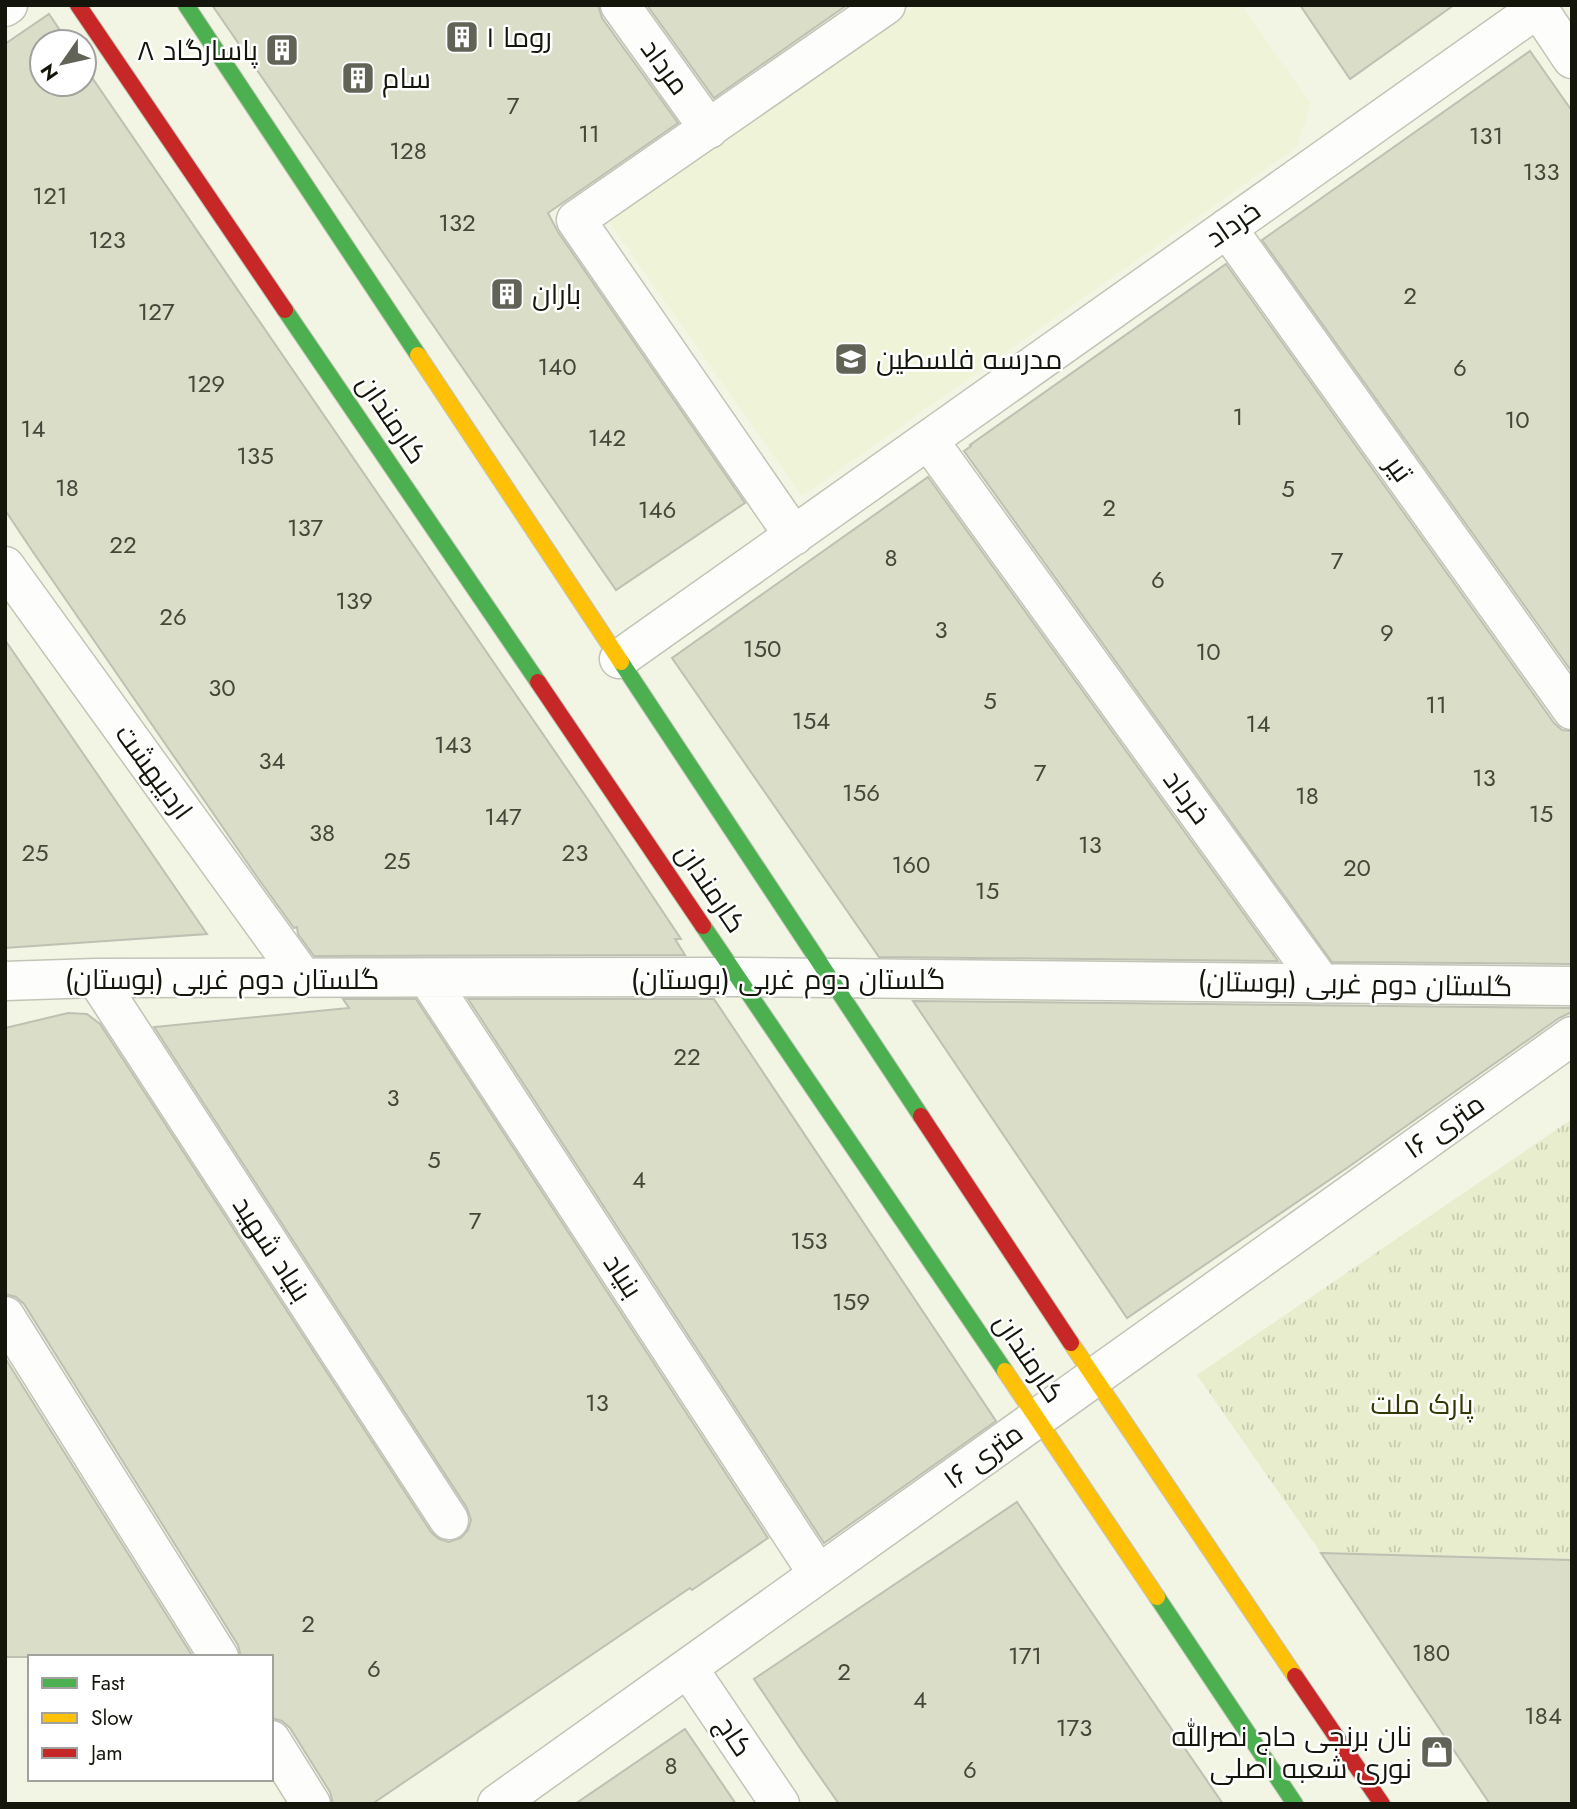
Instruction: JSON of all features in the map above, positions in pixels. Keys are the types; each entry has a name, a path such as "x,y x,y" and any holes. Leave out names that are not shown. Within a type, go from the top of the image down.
{"main road":[{"name":"کارمندان","path":"78,5 740,977 1295,1804"},
{"name":"کارمندان","path":"186,5 1093,1376 1382,1804"}],"street":[{"name":"مرداد","path":"620,5 709,130"},
{"path":"794,536 576,220 886,5"},
{"name":"خرداد","path":"620,659 1537,7"},
{"path":"1537,7 1572,59"},
{"name":"تیر","path":"1227,228 1572,710"},
{"name":"خرداد","path":"929,441 1321,984"},
{"name":"اردیبهشت","path":"5,566 303,978"},
{"name":"گلستان دوم غربی (بوستان)","path":"5,981 96,978 740,977 1572,986"},
{"name":"بنیاد شهید","path":"96,978 449,1520"},
{"name":"بنیاد","path":"428,978 818,1574"},
{"name":"۱۶ متری","path":"497,1804 1572,1035"},
{"path":"5,1315 218,1655"},
{"name":"کاج","path":"688,1668 780,1804"},
{"path":"273,1743 311,1804"}],"shaded area":[{"name":"مدرسه فلسطین","path":"917,5 1241,5 1311,104 1297,147 802,496 609,222"}],"green space":[{"name":"پارک ملت","path":"1572,1119 1572,1560 1321,1553 1197,1375"}],"building":[{"path":"212,5 598,5 602,18 678,123 548,213 558,232 745,503 616,590"},
{"path":"647,5 847,5 714,98"},
{"path":"1300,5 1454,5 1350,79"},
{"path":"49,14 58,28 28,28"},
{"path":"28,28 28,98 98,98 98,86 593,807 681,939 675,939 685,955 314,956 298,934 297,927 294,928 255,874 5,510 5,44"},
{"path":"1530,51 1572,111 1572,672 1262,240"},
{"path":"1226,264 1554,723 1562,730 1572,731 1572,964 1332,962 964,451"},
{"path":"928,477 1278,961 879,957 672,658"},
{"path":"5,640 124,813 207,934 5,948"},
{"path":"343,999 416,999 768,1538 372,1804 333,1804 330,1792 290,1728 282,1721 273,1719 273,1655 240,1655 238,1645 24,1304 16,1297 5,1294 5,1028 68,1013 87,1014 100,1024 431,1532 439,1539 449,1542 461,1538 468,1530 471,1520 467,1508 154,1027 349,1008"},
{"path":"468,999 714,999 996,1421 824,1543"},
{"path":"913,1001 1572,1008 1572,1012 1559,1018 1347,1168 1127,1318"},
{"path":"5,1358 192,1655 5,1657"},
{"path":"1017,1502 1223,1804 839,1804 802,1751 754,1679"},
{"path":"1321,1553 1572,1560 1572,1804 1490,1804"},
{"path":"685,1729 736,1804 575,1804"}],"traffic: fast":[{"path":"186,5 418,355"},
{"path":"285,310 538,682"},
{"path":"621,662 921,1116"},
{"path":"703,926 1005,1371"},
{"path":"1157,1597 1295,1804"}],"traffic: slow":[{"path":"418,355 621,662"},
{"path":"1071,1343 1295,1676"},
{"path":"1005,1371 1157,1597"}],"traffic: jam":[{"path":"78,5 285,310"},
{"path":"538,682 703,926"},
{"path":"921,1116 1071,1343"},
{"path":"1295,1676 1382,1804"}],"place":[{"name":"روما ۱","path":"462,37"},
{"name":"پاسارگاد ۸","path":"282,50"},
{"name":"سام","path":"358,78"},
{"name":"باران","path":"507,294"},
{"name":"مدرسه فلسطین","path":"851,359"},
{"name":"نان برنجی حاج نصرالله نوری شعبه اصلی","path":"1437,1752"}]}
